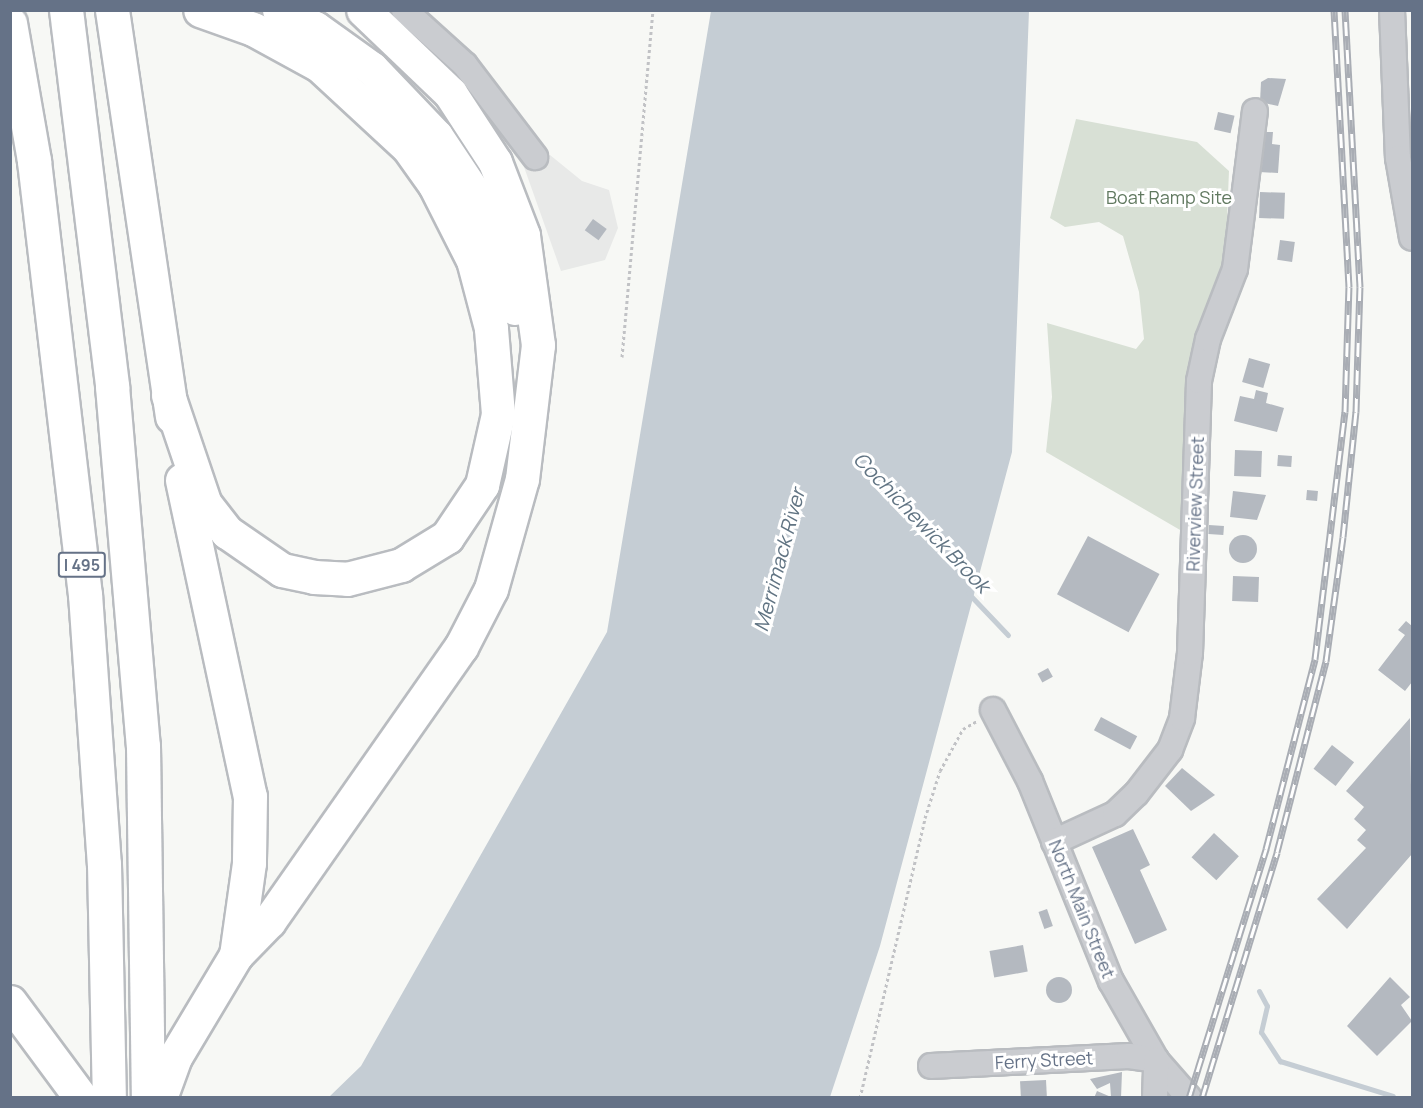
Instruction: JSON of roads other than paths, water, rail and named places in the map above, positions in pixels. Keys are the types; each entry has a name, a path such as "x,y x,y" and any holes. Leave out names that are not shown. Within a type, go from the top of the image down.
{"highway":[{"name":"I 495","path":"66,10 112,386 143,746 148,1082"},
{"path":"168,395 205,504 226,532 282,570 315,577 375,574 427,553 447,537 482,485 498,414 491,328 473,260 435,185 408,147 319,65 253,29 200,10"},
{"path":"279,10 315,28 371,68 416,112 457,166 478,199 506,268 530,386"},
{"path":"160,1098 175,1058 236,956 269,921 467,637 504,555 522,479 530,386 538,345 535,302 524,236 495,162 450,93 363,10"},
{"path":"115,25 184,496 250,796 249,863 236,956"},
{"name":"I 495","path":"12,34 34,161 85,594 104,864 99,1095"},
{"path":"10,1002 99,1095"}],"street":[{"path":"404,10 465,65 535,157"},
{"path":"1392,10 1398,158 1413,238"},
{"name":"Riverview Street","path":"1054,842 1115,814 1136,794 1170,750 1182,718 1190,653 1199,381 1208,339 1237,260 1255,111"},
{"name":"North Main Street","path":"993,710 1054,842 1109,977 1156,1059 1189,1098"},
{"name":"Ferry Street","path":"931,1066 1129,1056 1156,1059"},
{"path":"1155,1098 1156,1059"}],"water":[{"name":"Merrimack River","path":"711,11 1029,11 1012,452 880,946 830,1097 329,1097 361,1066 607,632"}],"waterway":[{"name":"Cochichewick Brook","path":"968,593 1008,635"},
{"name":"Cochichewick Brook","path":"1259,991 1267,1006 1261,1032 1280,1061 1393,1096"}],"railway":[{"path":"1189,1098 1266,849 1315,659 1345,412 1349,287 1334,10"},
{"path":"1202,1098 1277,852 1326,661 1343,537 1356,412 1360,287 1345,10"}],"park label":[{"name":"Boat Ramp Site","path":"1169,197"}]}
